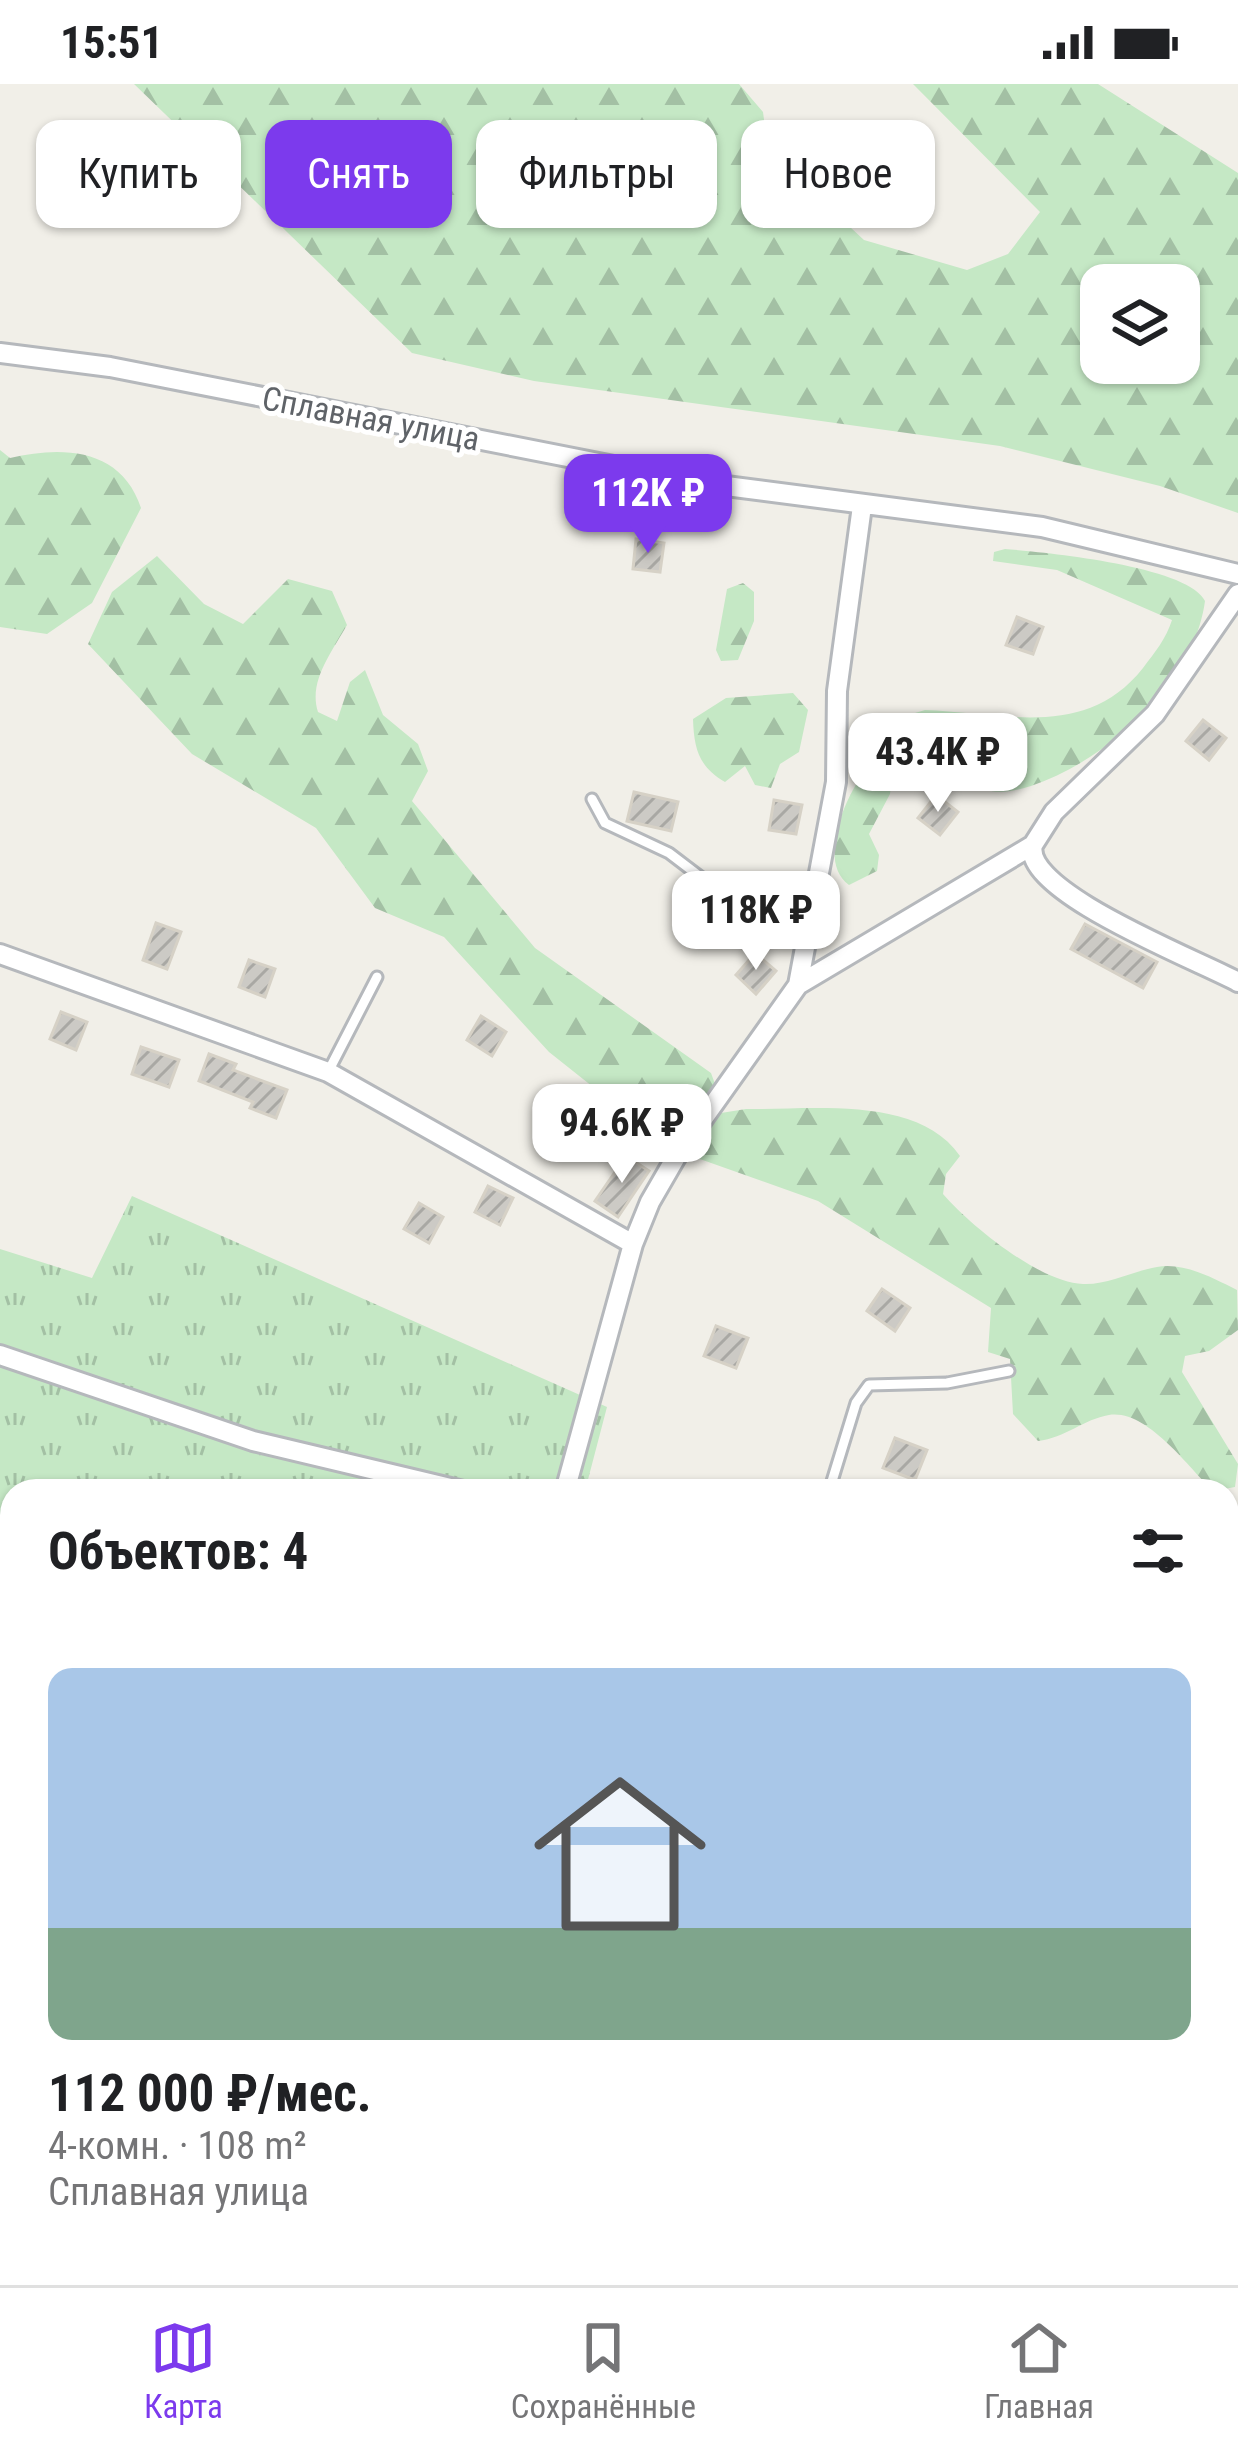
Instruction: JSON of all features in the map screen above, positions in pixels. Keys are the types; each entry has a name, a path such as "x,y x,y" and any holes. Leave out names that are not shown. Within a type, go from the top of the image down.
{"street":[{"name":"Сплавная улица","path":"0,353 110,368 695,482 1042,527 1238,574"},
{"path":"798,985 836,782 837,691 862,506"},
{"path":"1238,594 1155,714 1054,812 1033,845 1031,861 1040,874 1107,919 1238,982"},
{"path":"568,1479 633,1244 676,1157 798,985 1033,845"},
{"path":"0,954 328,1072 633,1244"},
{"path":"0,1355 254,1441 413,1479"}],"lane":[{"path":"592,799 605,823 670,853 774,933 806,941"},
{"path":"328,1072 377,977"},
{"path":"833,1479 856,1403 869,1385 946,1383 1009,1371"}],"green space":[{"path":"134,84 739,84 763,112 764,120 741,120 741,228 851,228 864,240 967,270 1008,254 1040,212 913,84 1098,84 1238,173 1238,513 1160,486 1000,446 534,381 412,353 283,228 452,228 452,120 265,120 265,211 241,188 241,120 171,120"},
{"path":"0,450 10,458 51,452 89,456 120,473 141,508 92,603 47,634 0,627"},
{"path":"1005,549 1145,570 1193,589 1205,601 1184,661 1142,715 1060,774 1021,789 994,792 964,773 928,770 908,762 887,734 905,716 925,710 1043,717 1096,705 1121,691 1143,668 1172,620 1057,570 993,561 994,552"},
{"path":"157,556 204,604 243,624 288,579 332,591 347,625 319,678 318,712 337,721 350,682 365,670 383,715 418,744 428,771 412,801 535,948 711,1073 715,1084 667,1140 651,1133 549,1052 444,937 375,908 316,828 192,754 88,644 112,592"},
{"path":"743,583 754,592 754,621 738,660 721,661 716,650 727,589"},
{"path":"793,693 808,710 799,752 780,764 771,788 755,785 745,766 725,782 709,770 697,748 693,719 726,698"},
{"path":"873,761 893,770 890,794 869,834 879,855 877,871 849,885 839,873 835,841 846,804"},
{"path":"832,1108 918,1123 960,1156 946,1174 943,1194 1007,1250 1046,1274 1093,1284 1167,1266 1198,1272 1237,1290 1238,1330 1209,1351 1185,1356 1182,1372 1238,1464 1236,1479 1202,1479 1152,1430 1123,1416 1100,1417 1038,1441 1013,1414 1010,1359 988,1352 991,1308 818,1201 697,1158 702,1138 721,1113"},
{"path":"132,1196 607,1407 588,1479 0,1479 0,1249 92,1278"}],"building":[{"path":"636,539 664,543 660,572 633,569"},
{"path":"1017,617 1043,627 1033,654 1006,645"},
{"path":"1203,720 1226,738 1209,760 1186,741"},
{"path":"634,792 678,802 671,831 627,821"},
{"path":"936,795 958,812 940,835 918,818"},
{"path":"774,800 802,805 796,834 769,830"},
{"path":"156,923 181,932 167,969 143,960"},
{"path":"1085,924 1157,962 1143,988 1071,949"},
{"path":"755,953 776,971 756,994 736,975"},
{"path":"249,960 275,969 265,997 239,987"},
{"path":"61,1012 87,1022 76,1050 50,1039"},
{"path":"481,1016 506,1032 492,1056 467,1040"},
{"path":"141,1047 179,1060 169,1087 132,1074"},
{"path":"209,1054 236,1064 233,1070 287,1090 276,1118 250,1108 253,1102 199,1081"},
{"path":"626,1156 649,1171 618,1217 595,1201"},
{"path":"488,1186 513,1198 500,1225 475,1212"},
{"path":"419,1203 443,1217 429,1243 404,1229"},
{"path":"882,1289 910,1308 895,1331 867,1311"},
{"path":"716,1326 748,1338 736,1368 704,1356"},
{"path":"895,1438 927,1450 915,1479 883,1468"}]}
